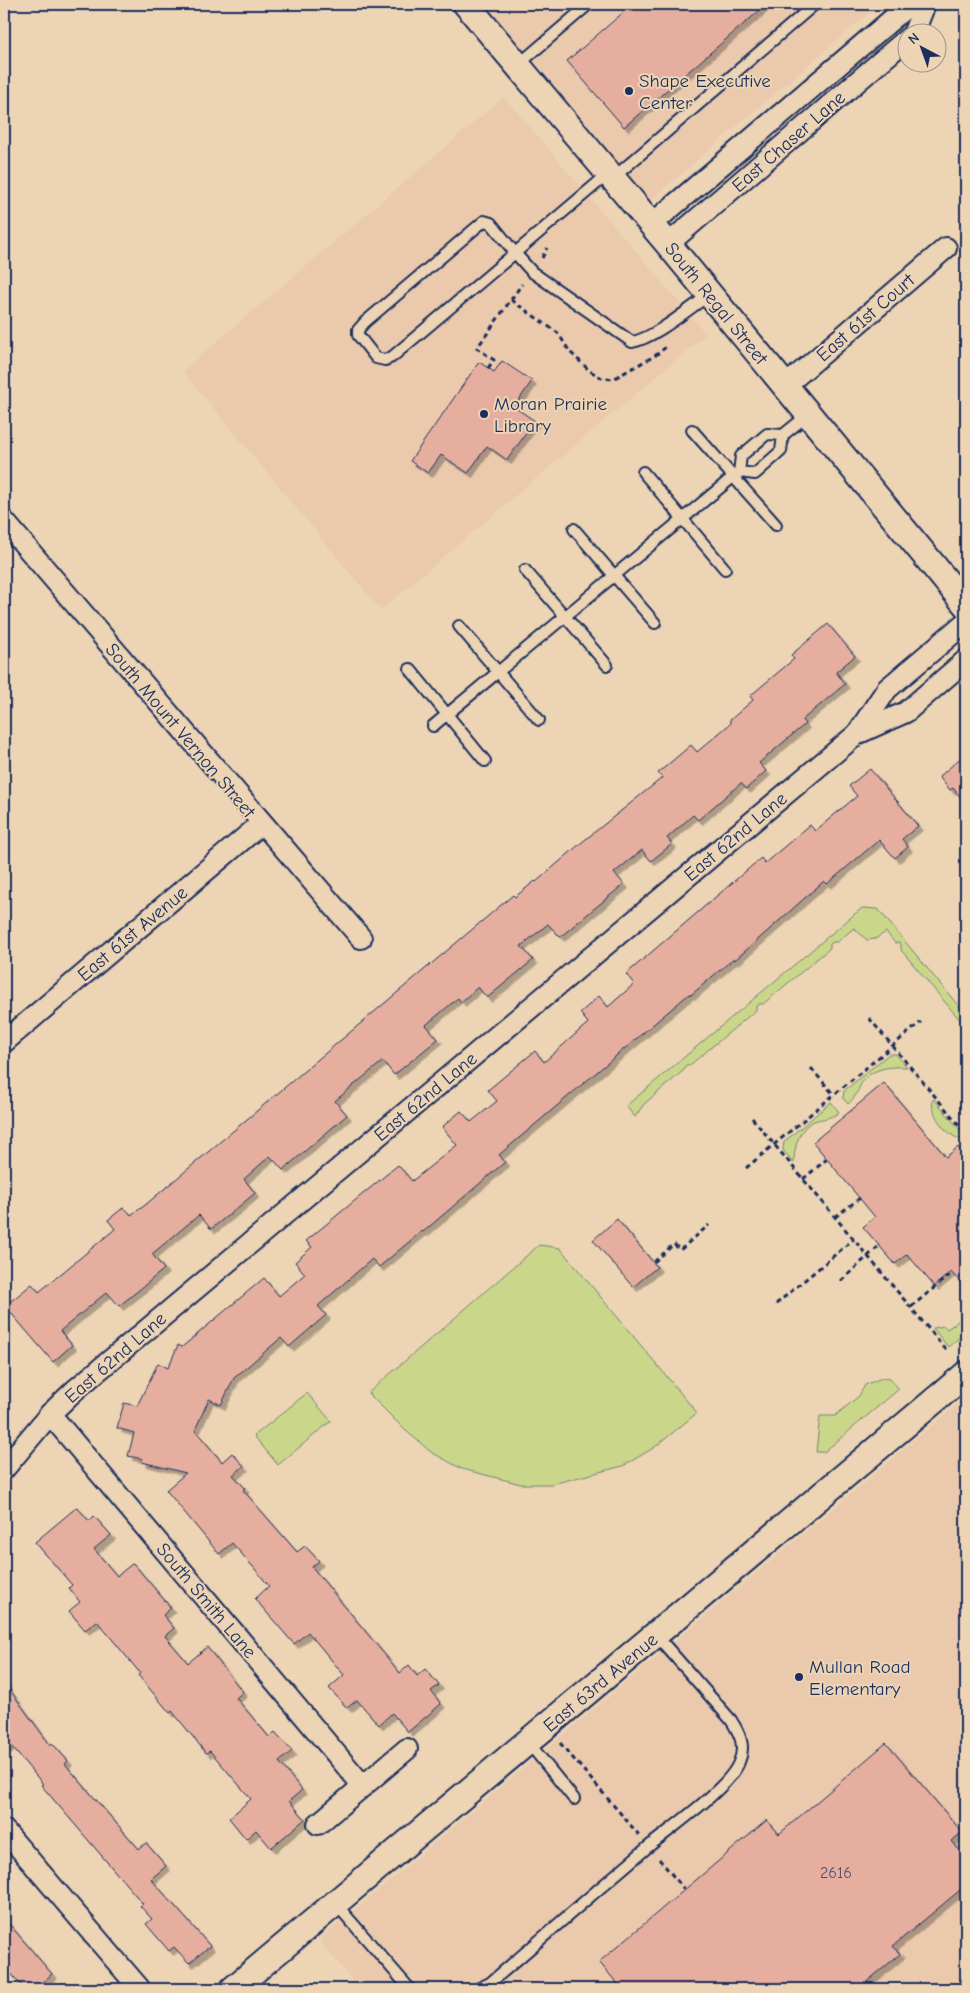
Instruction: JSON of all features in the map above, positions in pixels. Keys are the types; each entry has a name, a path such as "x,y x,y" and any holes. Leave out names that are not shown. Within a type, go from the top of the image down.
{"street":[{"name":"South Regal Street","path":"466,4 652,224 966,605"},
{"name":"East Chaser Lane","path":"652,224 910,4"},
{"path":"918,22 926,4"},
{"name":"East Chaser Lane","path":"668,244 898,47"},
{"name":"East 61st Court","path":"785,386 946,248"},
{"name":"South Mount Vernon Street","path":"4,521 360,938"},
{"name":"East 62nd Lane","path":"4,1469 50,1414 75,1390 856,734 887,689 966,622"},
{"name":"East 62nd Lane","path":"856,734 906,712 966,660"},
{"name":"East 61st Avenue","path":"4,1041 261,824"},
{"name":"East 63rd Avenue","path":"233,1989 966,1374"},
{"name":"South Smith Lane","path":"50,1414 363,1786"},
{"path":"318,1824 407,1749"},
{"path":"4,1830 140,1989"}],"lane":[{"path":"518,65 589,4"},
{"path":"710,294 655,333 641,341 632,342 532,272 515,253 491,223 484,221 365,322 358,330 358,335 376,358 385,360 392,357 515,253 611,176 814,4"},
{"path":"736,474 755,474 781,451 783,435 808,414"},
{"path":"692,430 736,474 776,525"},
{"path":"434,726 736,474 741,456 767,434 783,435"},
{"path":"643,472 725,569"},
{"path":"574,529 655,623"},
{"path":"525,570 607,665"},
{"path":"460,626 539,720"},
{"path":"410,669 485,761"},
{"path":"477,1989 490,1983 648,1847 728,1782 739,1764 743,1748 740,1734 731,1720 656,1635"},
{"path":"528,1742 574,1799"},
{"path":"335,1904 410,1989"}],"path":[{"path":"488,368 494,360 477,348 522,284"},
{"path":"511,300 558,332 570,352 590,371 602,378 613,380 656,355 670,344"},
{"path":"869,1018 966,1133"},
{"path":"746,1168 921,1022"},
{"path":"811,1068 834,1095"},
{"path":"752,1118 948,1352"},
{"path":"803,1179 827,1159"},
{"path":"835,1217 860,1198"},
{"path":"654,1262 674,1244 680,1250 709,1225"},
{"path":"776,1304 854,1239"},
{"path":"840,1281 879,1246"},
{"path":"911,1307 952,1273"},
{"path":"560,1743 684,1889"}],"shaded area":[{"path":"484,4 879,4 649,201"},
{"path":"504,97 706,334 381,610 183,371"},
{"name":"Mullan Road Elementary","path":"958,1404 966,1414 966,1989 360,1989 319,1940"}],"green space":[{"path":"862,908 878,909 966,1015 966,1027 901,950 899,942 895,943 886,932 875,939 867,940 854,928 837,942 830,944 830,948 763,1004 756,1006 756,1010 690,1065 686,1065 683,1071 644,1104 635,1117 626,1106"},
{"path":"889,1054 896,1054 907,1067 881,1069 870,1074 848,1104 843,1098 844,1091"},
{"path":"934,1099 966,1137 966,1142 953,1136 938,1121 933,1108 932,1101"},
{"path":"831,1102 839,1112 831,1117 817,1120 806,1127 799,1137 794,1163 783,1150 784,1142"},
{"path":"539,1245 560,1248 697,1413 655,1447 623,1466 552,1484 521,1484 462,1469 431,1452 405,1430 368,1393"},
{"path":"966,1311 966,1332 948,1347 933,1328 944,1326 947,1329 956,1323"},
{"path":"882,1378 890,1379 899,1389 824,1452 816,1452 820,1416 835,1416 859,1396 865,1385"},
{"path":"307,1393 331,1421 278,1465 254,1436"}],"building":[{"name":"Shape Executive Center","path":"633,4 767,4 624,127 567,61"},
{"name":"Moran Prairie Library","path":"502,361 532,381 514,407 535,421 507,460 487,446 468,473 441,455 428,473 410,461 479,362 494,372"},
{"path":"828,624 855,656 836,672 845,684 802,720 805,724 759,763 766,771 746,789 741,783 698,820 693,815 667,838 672,844 651,861 642,850 614,873 624,884 560,937 548,924 521,946 533,960 487,998 478,987 461,1002 458,998 426,1025 438,1039 394,1075 383,1061 335,1101 347,1115 283,1170 270,1156 244,1179 255,1193 236,1209 211,1229 199,1215 152,1254 164,1269 145,1285 119,1306 107,1292 60,1331 72,1345 53,1362 5,1306 32,1284 39,1292 115,1229 108,1220 124,1207 131,1215 144,1206 513,895 515,897 536,882 662,778 658,773 691,745 697,752 731,723 729,721 753,700 750,696 794,659 791,655"},
{"path":"966,753 966,804 953,788 950,790 939,777"},
{"path":"870,769 918,826 902,839 908,847 895,858 879,840 827,884 824,881 735,960 734,958 691,995 689,994 499,1155 505,1162 423,1232 379,1267 372,1259 318,1306 326,1315 289,1347 281,1338 234,1378 221,1405 209,1399 195,1430 222,1462 232,1453 244,1466 233,1475 245,1488 243,1490 297,1552 305,1546 319,1561 312,1567 400,1673 409,1665 417,1676 425,1669 439,1685 431,1691 441,1704 408,1732 392,1713 379,1725 357,1700 347,1708 329,1688 344,1675 308,1632 294,1644 255,1599 269,1586 255,1569 232,1543 219,1554 166,1490 186,1473 142,1462 143,1459 128,1456 134,1433 117,1428 124,1403 137,1406 158,1363 168,1368 178,1345 182,1347 264,1278 279,1296 305,1274 295,1262 312,1247 306,1241 398,1165 412,1181 457,1145 442,1127 461,1111 471,1122 497,1101 488,1090 535,1051 544,1062 588,1023 580,1013 599,996 608,1007 634,984 626,974 761,858 765,863 810,825 815,831 857,796 849,786"},
{"path":"884,1083 946,1157 958,1147 966,1157 966,1289 951,1272 934,1286 907,1254 895,1264 863,1227 875,1217 813,1142"},
{"path":"617,1219 657,1267 633,1287 593,1240"},
{"path":"77,1507 89,1521 94,1516 111,1535 94,1549 117,1576 133,1563 171,1608 163,1615 174,1628 165,1636 188,1663 207,1647 243,1692 236,1698 269,1737 275,1732 292,1751 279,1762 302,1790 289,1801 305,1819 271,1848 256,1830 246,1839 229,1818 251,1799 210,1751 206,1753 172,1711 170,1713 97,1621 85,1630 69,1611 80,1602 69,1588 72,1585 35,1542"},
{"path":"4,1682 50,1745 52,1743 68,1761 65,1764 109,1815 139,1849 146,1843 166,1866 151,1879 210,1946 189,1963 174,1947 169,1951 146,1924 152,1919 140,1906 143,1904 41,1785 43,1784 11,1746 4,1752"},
{"path":"886,1743 962,1832 952,1841 966,1859 966,1885 893,1946 900,1954 858,1989 622,1989 599,1962 767,1820 779,1834"},
{"path":"4,1918 52,1974 34,1989 24,1989 4,1965"}],"place":[{"name":"Shape Executive Center","path":"629,91"},
{"name":"Moran Prairie Library","path":"484,414"},
{"name":"Mullan Road Elementary","path":"799,1677"}]}
